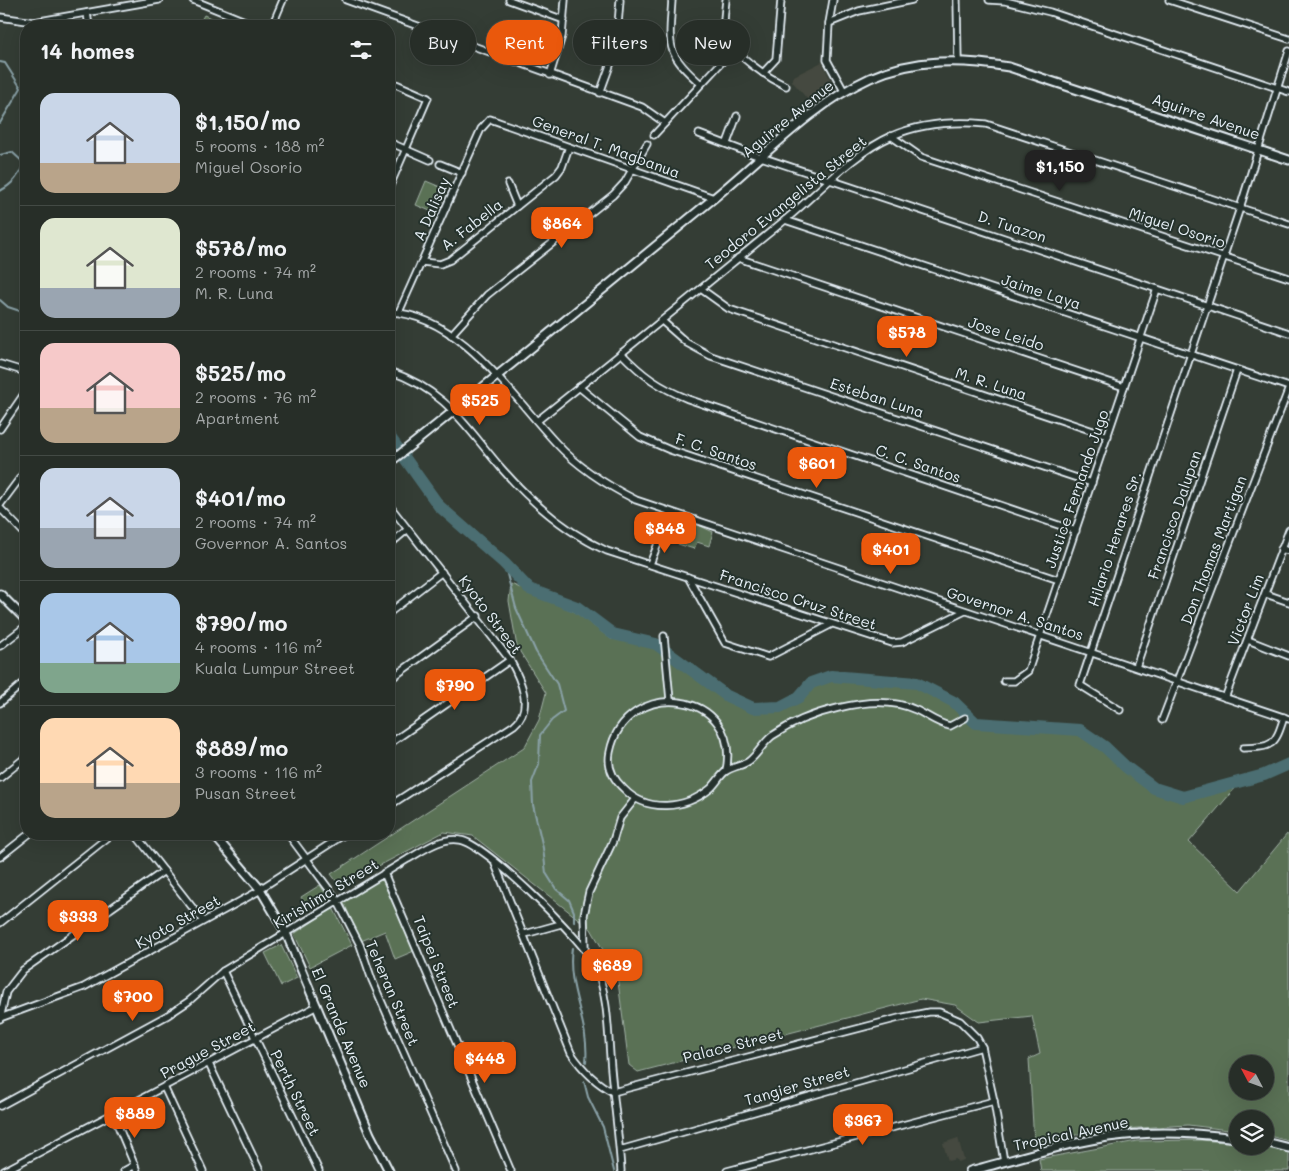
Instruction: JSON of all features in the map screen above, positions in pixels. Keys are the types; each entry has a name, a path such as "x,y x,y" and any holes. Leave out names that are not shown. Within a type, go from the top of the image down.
{"street":[{"path":"53,20 159,0"},
{"path":"193,0 242,20"},
{"path":"274,20 282,0"},
{"path":"347,0 642,107 665,123"},
{"path":"509,0 564,20"},
{"path":"550,75 559,49 565,0"},
{"path":"600,93 616,49 620,0"},
{"path":"672,0 670,32 672,51 676,61 701,84"},
{"path":"725,20 726,0"},
{"path":"764,73 776,59 780,0"},
{"path":"833,0 829,23 827,60 844,91"},
{"path":"829,23 860,11 912,0"},
{"path":"957,0 958,60"},
{"path":"989,0 1005,1 1050,12 1289,92"},
{"path":"1169,0 1289,39"},
{"path":"87,13 88,20"},
{"path":"0,17 20,21"},
{"name":"Hilario Henares Sr.","path":"1120,710 1080,686 1240,208 1289,51"},
{"name":"Aguirre Avenue","path":"395,458 714,198 814,113 844,91 872,78 899,69 931,62 958,60 1001,66 1041,76 1289,160"},
{"path":"750,62 786,86"},
{"path":"654,135 719,65"},
{"path":"395,84 428,98 395,174"},
{"path":"727,143 737,116"},
{"name":"General T. Magbanua","path":"490,119 714,198"},
{"name":"A Dalisay","path":"399,312 482,129 490,119"},
{"name":"Teodoro Evangelista Street","path":"537,421 701,289 860,156 891,136 914,128 938,124 986,124 1289,224"},
{"name":"D. Tuazon","path":"699,134 762,157 1289,333"},
{"name":"Miguel Osorio","path":"891,136 921,157 1289,278"},
{"path":"395,144 430,160"},
{"path":"451,335 487,295 613,195 625,182 647,144"},
{"name":"A. Fabella","path":"422,262 440,264 450,260 556,175 562,167 569,147"},
{"path":"440,164 462,173"},
{"path":"508,184 517,206"},
{"name":"Jaime Laya","path":"785,220 1289,388"},
{"name":"Jose Leido","path":"738,258 1124,387"},
{"name":"Justice Fernando Jugo","path":"1004,681 1014,681 1028,671 1157,288"},
{"name":"M. R. Luna","path":"701,289 729,309 1108,436"},
{"name":"Governor A. Santos","path":"395,312 415,317 451,335 471,349 497,374 556,444 594,476 636,500 965,611 1178,680 1286,718"},
{"name":"Esteban Luna","path":"662,320 687,343 711,356 1092,483"},
{"name":"C. C. Santos","path":"621,353 638,371 660,388 688,399 1076,531"},
{"path":"0,364 20,370"},
{"name":"Francisco Dalupan","path":"1136,667 1237,370"},
{"name":"Francisco Cruz Street","path":"395,373 424,385 453,411 520,488 553,519 598,547 884,642 902,642 965,611"},
{"name":"F. C. Santos","path":"579,387 640,437 670,450 1059,580"},
{"name":"Don Thomas Martigan","path":"1162,720 1289,388"},
{"path":"0,429 20,400"},
{"path":"20,479 0,507 20,529"},
{"name":"Kyoto Street","path":"395,513 478,616 510,660 516,672 525,708 520,721 395,802"},
{"path":"650,564 670,513"},
{"path":"395,540 408,529"},
{"name":"Victor Lim","path":"1226,698 1289,530"},
{"path":"1281,549 1289,551"},
{"path":"395,608 442,572"},
{"path":"688,577 725,643 768,657 830,624"},
{"path":"0,594 20,614"},
{"path":"1266,594 1289,602"},
{"path":"395,676 478,616"},
{"path":"0,646 20,631"},
{"path":"664,636 670,700"},
{"path":"1248,640 1289,656"},
{"path":"395,740 510,660"},
{"path":"0,703 20,686"},
{"path":"726,771 727,747 718,726 711,717 696,706 670,700 648,706 630,717 616,736 610,751 611,772 624,790 646,804 663,806 678,804 708,790 726,771 748,762 764,744 778,733 820,713 860,704 899,704 950,726 965,718"},
{"path":"1243,748 1265,747 1273,744 1278,739 1286,718"},
{"path":"0,778 20,763"},
{"path":"585,948 584,915 590,892 613,841 620,818 635,798"},
{"path":"0,857 21,840"},
{"path":"0,923 104,840"},
{"path":"140,840 204,921"},
{"name":"El Grande Avenue","path":"218,840 264,898 286,934 370,1134 389,1171"},
{"name":"Teheran Street","path":"293,840 337,900 360,945 372,980 456,1171"},
{"name":"Kyoto Street","path":"0,1019 84,987 258,890 336,840"},
{"name":"Kirishima Street","path":"0,1106 168,1015 189,1001 223,971 286,934 337,900 436,844 448,840 461,840 471,843 524,886 585,948 595,965 601,984 621,1171"},
{"path":"494,862 572,1052 589,1076 613,1092"},
{"path":"0,1019 6,992 23,970 164,871"},
{"name":"Taipei Street","path":"384,873 511,1171"},
{"path":"525,934 561,924"},
{"name":"Perth Street","path":"223,971 319,1171"},
{"name":"Prague Street","path":"4,1171 317,1006"},
{"name":"Palace Street","path":"613,1092 929,1012 939,1012 960,1021 974,1034 982,1047 994,1101 1005,1171"},
{"name":"Tangier Street","path":"620,1150 982,1047"},
{"path":"209,1064 260,1171"},
{"path":"164,1087 204,1171"},
{"path":"727,1171 994,1101"},
{"path":"113,1114 136,1168 124,1171"},
{"name":"Tropical Avenue","path":"970,1171 1078,1144 1137,1134 1203,1134 1229,1137"},
{"path":"1274,1144 1289,1148"}],"shaded area":[{"path":"822,62 832,83 808,100 792,81 794,76"},
{"path":"958,1138 964,1160 957,1162 956,1159 948,1161 943,1143"}],"green space":[{"path":"204,15 215,20 201,20"},
{"path":"426,181 445,189 435,213 416,205"},
{"path":"690,521 713,532 709,546 697,542 694,549 678,544 685,522 689,524"},
{"path":"511,584 575,612 611,639 656,644 727,696 753,708 780,707 799,697 811,683 831,676 917,683 954,702 976,723 1080,730 1105,747 1126,767 1154,788 1183,796 1242,780 1189,842 1240,891 1287,834 1289,837 1289,1141 1274,1137 1274,1110 1229,1110 1229,1130 1188,1125 1106,1130 1034,1142 1029,1059 1040,1054 1032,1016 979,1022 955,1005 921,999 638,1072 629,1065 617,974 591,929 473,836 444,832 340,886 331,874 383,840 395,840 395,832 524,748 539,720 546,693 517,647 509,601"},
{"path":"382,879 414,951 395,959 385,931 361,941 343,901"},
{"path":"320,885 328,897 308,910 301,897"},
{"path":"333,908 352,945 310,967 294,934"},
{"path":"281,945 297,978 281,986 265,953"},
{"path":"1200,1140 1229,1142 1229,1155 1274,1155 1274,1148 1289,1152 1289,1171 1041,1171 1039,1159 1137,1141"}],"water":[{"path":"504,1041 513,1063 502,1068 493,1046"}],"waterway":[{"path":"0,62 5,63 20,86"},
{"path":"0,123 20,90"},
{"path":"0,155 12,152 20,159"},
{"path":"0,191 9,186 20,172"},
{"path":"0,300 8,307 20,311"},
{"path":"395,444 439,506 504,563 529,589 577,607 613,634 656,644 727,696 753,708 780,707 799,697 811,683 831,676 917,683 954,702 976,723 1080,730 1105,747 1126,767 1154,788 1183,797 1264,775 1289,764"},
{"path":"504,563 516,608 536,652 557,684 564,711 552,720 540,735 539,764 532,782 533,805 543,848 546,873 556,889 569,900 574,912 574,922"},
{"path":"572,948 572,977 585,1033 586,1062"},
{"path":"584,1081 588,1097 603,1127 614,1171"}]}
